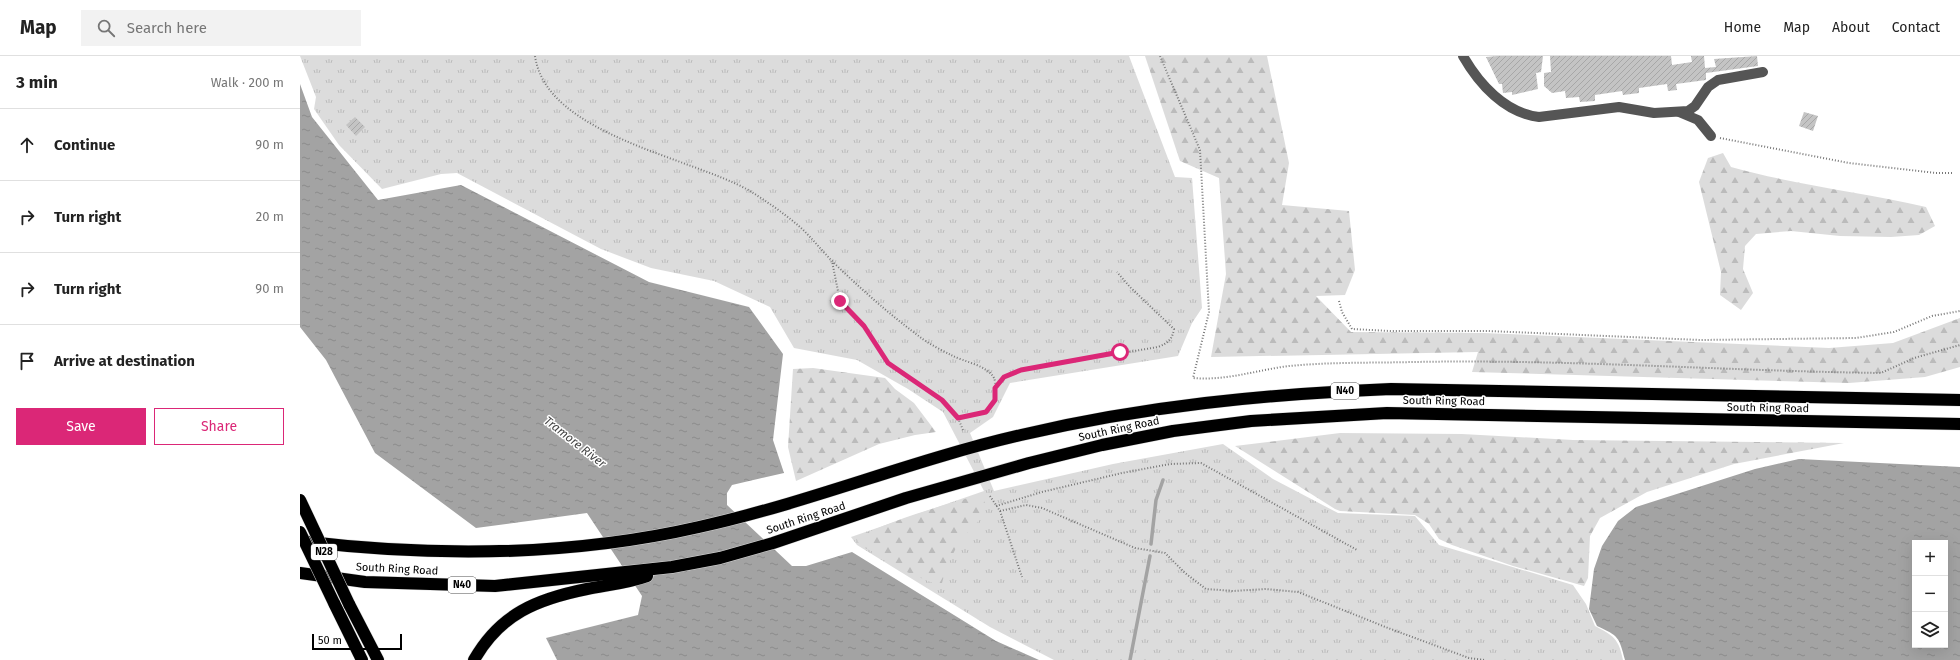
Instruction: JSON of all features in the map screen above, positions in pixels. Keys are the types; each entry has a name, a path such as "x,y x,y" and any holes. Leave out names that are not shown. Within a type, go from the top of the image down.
{"highway":[{"name":"South Ring Road","path":"300,541 348,547 453,553 502,552 597,545 647,538 745,516 921,461 1016,436 1101,418 1238,398 1304,392 1391,389 1960,400"},
{"name":"South Ring Road","path":"300,573 365,582 495,586 628,577 720,558 773,543 906,498 1029,463 1102,445 1173,431 1251,421 1387,413 1960,424"},
{"name":"N28","path":"300,500 349,604 378,660"},
{"name":"N28","path":"300,532 362,660"},
{"path":"474,660 482,646 506,620 538,602 628,577"}],"lane":[{"path":"1463,56 1474,75 1497,98 1515,110 1531,116 1548,117 1619,107 1654,113 1688,111 1695,106 1708,87 1718,80 1763,72"},
{"path":"1678,112 1698,120 1711,136"}],"path":[{"path":"535,56 536,66 546,87 563,105 599,128 636,146 694,167 750,191 799,226 832,261 881,307 922,338 952,356 988,371 995,379 995,400 986,412 958,418"},
{"path":"1160,56 1200,150 1209,312 1193,378 1204,379 1250,375 1288,366 1344,363 1460,361 1881,373 1914,358 1960,345"},
{"path":"1711,136 1848,164 1936,173 1953,172"},
{"path":"832,261 840,301 864,326 888,363 942,400 958,418 963,430"},
{"path":"995,388 1004,377 1021,370 1158,347 1167,343 1173,337 1174,329 1130,287 1117,272"},
{"path":"1339,301 1342,312 1352,329 1383,331 1488,331 1701,340 1856,338 1894,332 1932,316 1960,311"},
{"path":"996,506 1042,492 1122,472 1170,464 1201,463 1356,550"},
{"path":"990,496 1000,511 1022,576"},
{"path":"1000,511 1026,505 1042,508 1135,548 1165,553 1185,573 1206,589 1233,591 1266,588 1298,592 1469,658 1486,660"}],"green space":[{"path":"300,56 1129,56 1175,177 1192,178 1202,308 1192,323 1178,356 1010,383 993,417 970,433 994,491 1113,464 1223,444 1273,479 1338,513 1415,516 1439,545 1573,585 1586,604 1595,626 1611,635 1617,642 1623,660 1054,660 990,627 857,545 851,537 984,491 943,412 908,389 857,360 794,348 770,307 714,281 651,268 601,249 457,173 441,174 382,189 339,145 314,109 316,97"},
{"path":"1145,56 1267,56 1289,163 1282,205 1349,211 1355,270 1345,295 1316,296 1351,332 1484,333 1829,348 1893,343 1960,318 1960,367 1925,377 1849,383 1472,372 1478,352 1211,357 1226,274 1219,178 1180,161"},
{"path":"1723,153 1731,167 1779,179 1926,207 1935,226 1919,235 1891,237 1840,236 1791,231 1756,234 1745,246 1743,269 1753,293 1741,310 1720,295 1721,272 1699,182 1708,158"},
{"path":"813,368 885,378 895,389 914,403 936,432 915,435 879,444 796,481 788,447 793,369"},
{"path":"1340,433 1462,434 1573,440 1844,443 1734,464 1647,492 1600,518 1590,536 1588,578 1584,586 1513,566 1452,545 1439,539 1429,524 1415,515 1340,511 1335,509 1235,446"},
{"path":"982,494 986,507 982,517 959,542 946,568 942,583 933,583 902,570 881,556 861,546 856,538 902,519"}],"water":[{"name":"Tramore River","path":"300,84 312,117 378,200 461,185 649,282 749,307 783,354 773,440 784,473 732,485 727,493 727,505 792,566 806,566 852,552 996,641 1039,660 557,660 546,638 638,615 642,596 587,513 476,528 375,453 326,360 300,327"},
{"path":"1799,459 1960,467 1960,660 1625,660 1617,638 1610,632 1597,626 1589,609 1594,569 1602,546 1618,521 1636,507 1755,469"}],"building":[{"path":"1543,56 1541,72 1536,73 1538,89 1512,95 1512,92 1503,93 1502,84 1499,84 1486,57"},
{"path":"1550,56 1671,56 1672,65 1692,62 1691,56 1704,56 1705,68 1716,67 1714,59 1757,56 1758,66 1706,73 1706,80 1676,84 1677,90 1668,91 1667,84 1639,88 1639,93 1623,95 1622,91 1595,95 1595,101 1580,102 1579,97 1566,98 1565,91 1552,93 1544,86 1544,73 1551,72"},
{"path":"1804,112 1818,116 1813,131 1799,126"},
{"path":"355,117 365,127 356,136 346,125"}],"waterway":[{"path":"1151,544 1156,500 1163,480"},
{"path":"1130,660 1150,556"}],"route":[{"path":"840,301 864,326 888,363 942,400 958,418 986,412 995,400 995,388 1004,377 1021,370 1120,352"}]}
